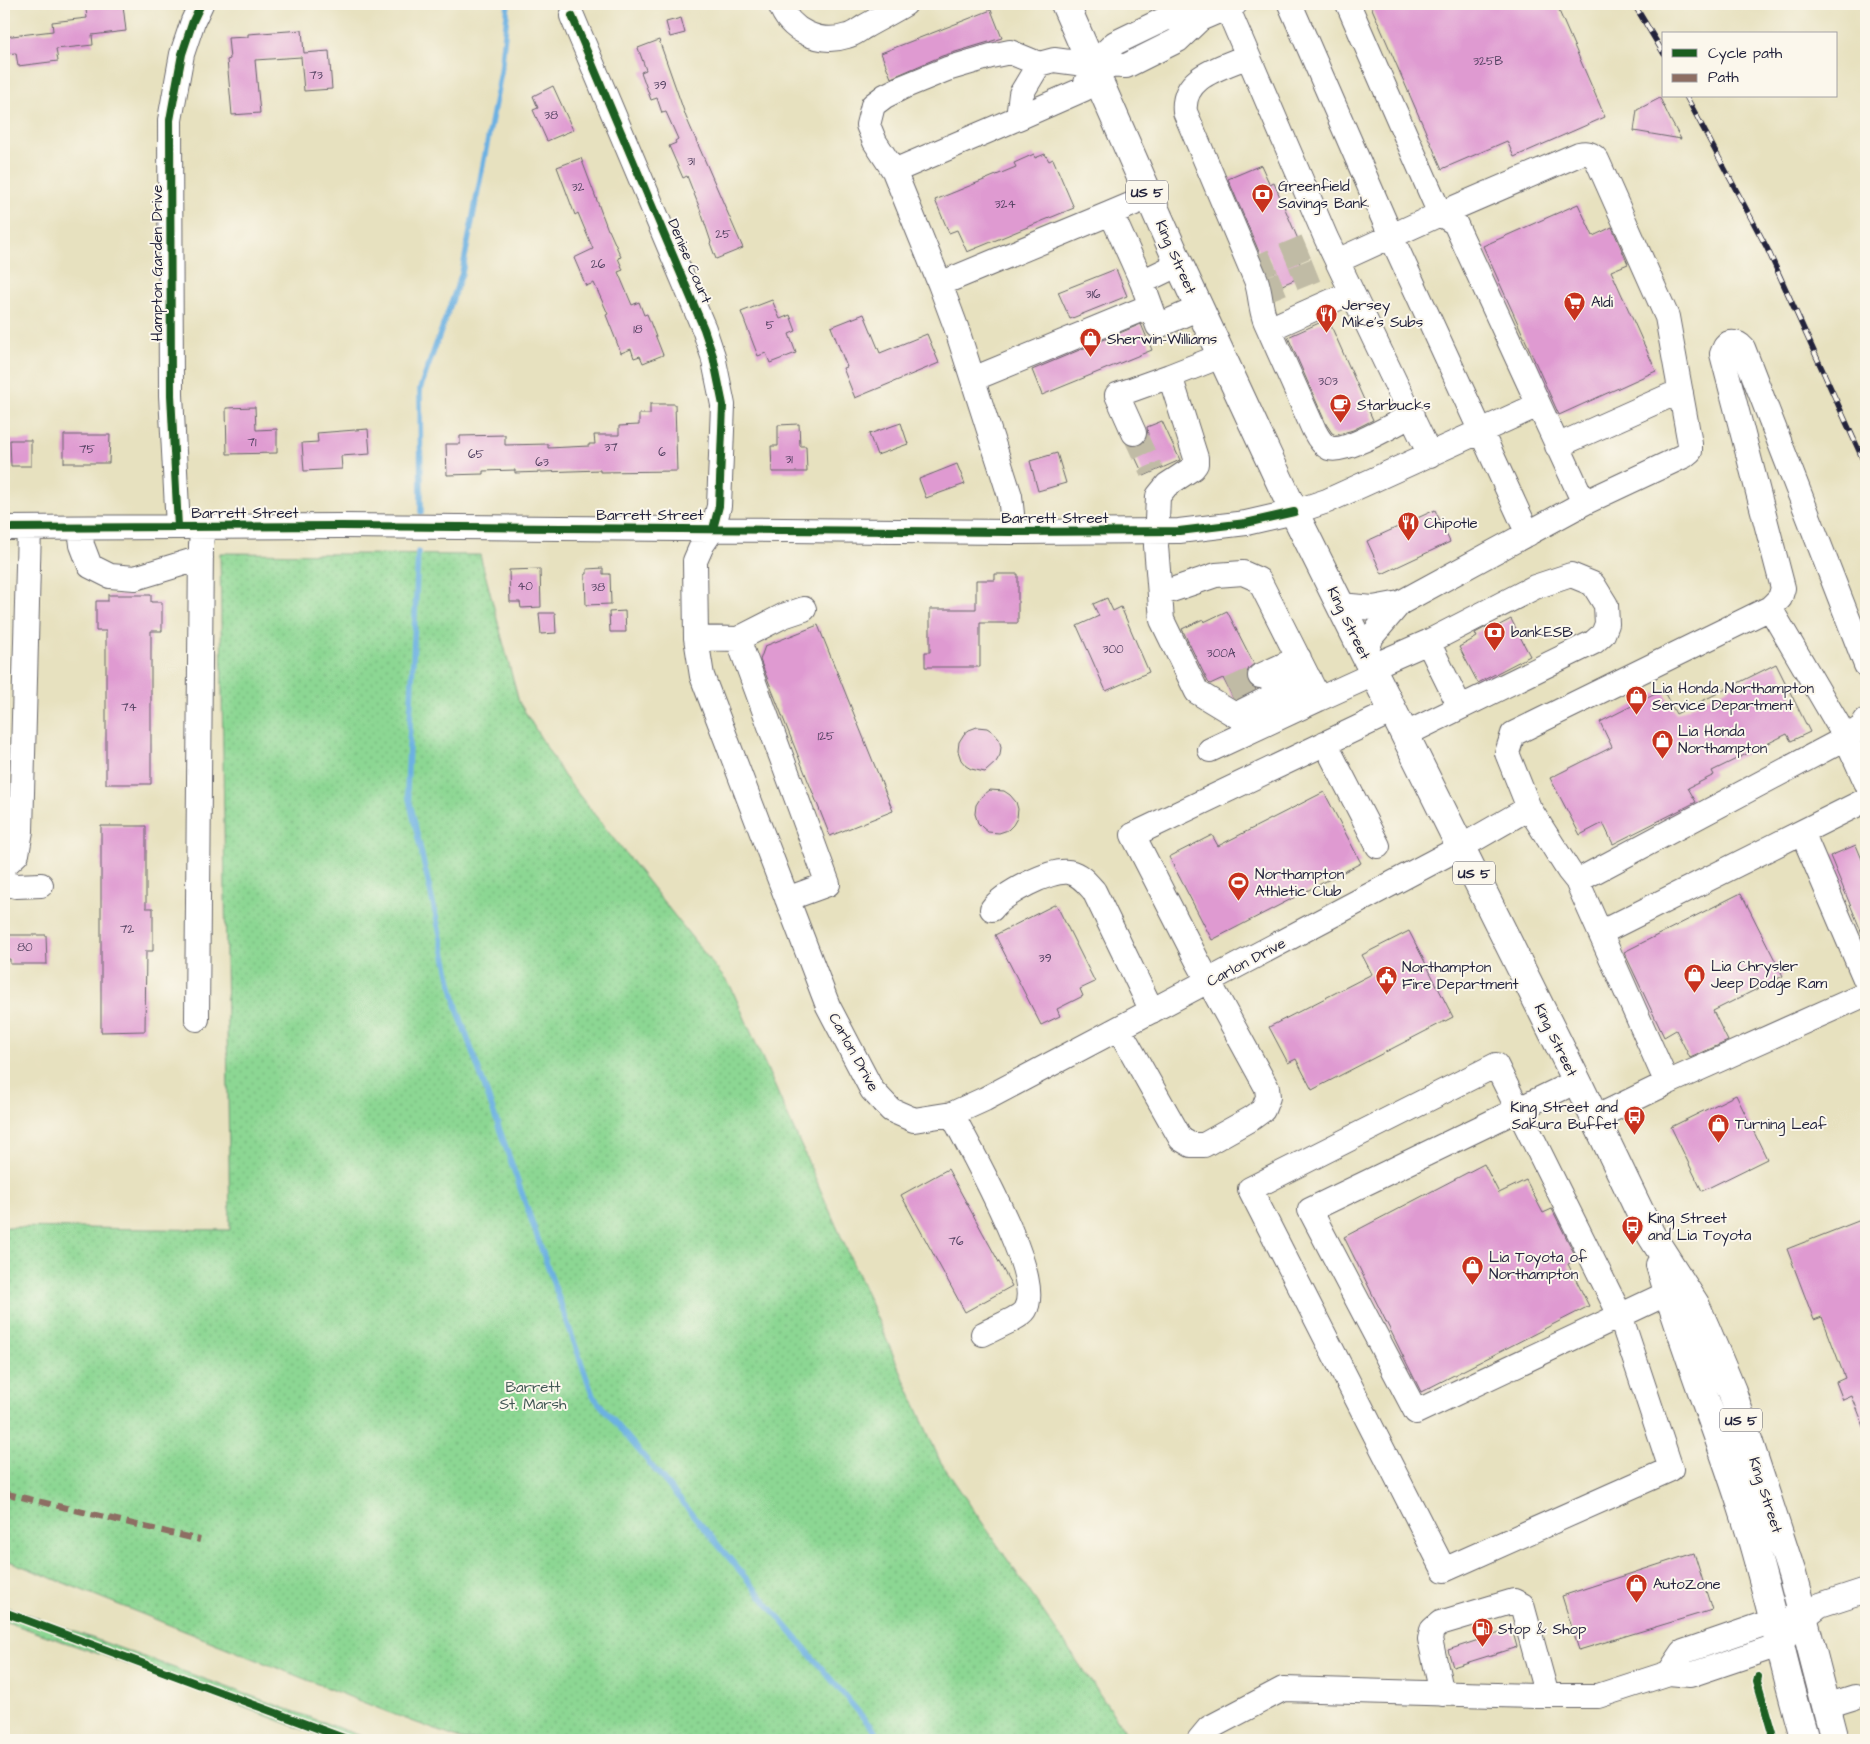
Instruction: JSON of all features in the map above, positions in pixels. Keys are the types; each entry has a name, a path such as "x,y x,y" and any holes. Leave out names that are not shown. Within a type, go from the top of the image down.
{"main road":[{"name":"King Street","path":"1065,4 1198,308 1294,512 1577,1081 1651,1235 1695,1304 1732,1391 1792,1574 1835,1740"},
{"name":"King Street","path":"1651,1235 1668,1293 1743,1507 1805,1740"}],"street":[{"name":"Hampton Garden Drive","path":"178,527 171,396 170,120 182,54 201,4"},
{"path":"780,4 787,18 795,27 819,38 848,36 905,4"},
{"path":"1290,4 1391,236 1528,534"},
{"path":"1348,4 1440,214 1454,223 1584,503"},
{"path":"894,171 1084,89 1092,65 1115,43 1167,18 1231,5 1248,56 1326,238 1430,455"},
{"name":"Denise Court","path":"572,16 704,329 716,364 723,405 720,506 712,529"},
{"path":"1011,532 1010,496 973,379 940,284 894,171 875,142 868,125 873,105 885,96 947,69 991,56 1010,52 1039,64 1054,60 1092,65"},
{"path":"1248,56 1196,80 1189,90 1184,103 1185,112 1256,280 1260,292 1262,313 1314,430 1319,440 1327,448 1338,450 1356,444 1412,415"},
{"path":"1018,118 1021,94 1039,64"},
{"path":"1337,261 1579,154 1586,152 1593,155 1597,160 1667,316 1690,444 1690,451 1684,456 1584,503 1400,603 1373,608 1340,605"},
{"path":"940,284 1149,197"},
{"path":"1111,213 1142,282 1158,326 1198,308"},
{"path":"1142,282 1179,264"},
{"path":"1269,328 1352,292"},
{"path":"973,379 1150,306"},
{"path":"1667,1083 1577,881 1529,808 1507,753 1513,734 1770,608 1780,598 1783,588 1722,354 1728,343 1735,342 1743,348 1866,664"},
{"path":"1141,430 1124,393 1221,356"},
{"path":"1170,376 1196,458 1196,464 1193,468 1163,477 1157,502 1156,531 1162,620 1197,692 1219,695 1234,715 1309,678"},
{"path":"1557,446 1669,396 1681,393"},
{"name":"Barrett Street","path":"4,528 341,526 1011,532 1179,531 1246,523 1294,512 1332,499 1538,405"},
{"path":"197,1019 201,558 203,527"},
{"path":"4,866 17,854 21,831 29,528"},
{"path":"80,528 82,544 90,566 110,576 135,578 201,558"},
{"name":"Carlon Drive","path":"712,529 695,561 696,638 702,676 828,1006 872,1090 891,1110 914,1120 952,1114 985,1099 1461,847 1529,808"},
{"path":"1160,594 1216,574 1243,573 1259,580 1309,678"},
{"path":"1118,1029 1180,1139 1191,1145 1204,1145 1263,1110 1268,1097 1267,1088 1208,982 1133,835 1325,743 1460,708 1594,642 1603,634 1607,624 1606,605 1593,584 1571,575 1535,587 1428,642 1370,666 1309,678 1260,676"},
{"path":"1370,666 1372,636 1400,603"},
{"path":"1770,608 1846,738 1866,782"},
{"path":"696,638 738,639 783,616 804,609"},
{"path":"738,639 828,884 787,899"},
{"path":"1428,642 1460,708"},
{"path":"1210,750 1309,678"},
{"path":"1577,881 1846,738 1862,727 1866,720"},
{"path":"1325,743 1378,846"},
{"path":"1599,929 1610,928 1866,800"},
{"path":"1802,832 1866,980"},
{"path":"992,909 1005,896 1045,876 1066,872 1079,876 1094,891 1152,1011"},
{"path":"4,883 16,886 41,885"},
{"path":"1595,1118 1667,1083 1866,994"},
{"path":"1496,1065 1620,1315 1671,1469 1444,1570 1250,1189 1496,1065"},
{"path":"1577,1081 1310,1210 1416,1412 1668,1293"},
{"path":"952,1114 1003,1211 1019,1251 1027,1286 1029,1302 1024,1312 982,1334"},
{"path":"1199,1740 1209,1728 1283,1689 1598,1696 1669,1673 1690,1675 1776,1633 1803,1618 1820,1605 1866,1590"},
{"path":"1442,1694 1430,1639 1432,1630 1440,1623 1514,1601 1522,1605 1547,1696"},
{"path":"1826,1706 1856,1697"}],"green space":[{"name":"Barrett St. Marsh","path":"220,553 480,555 519,702 564,776 731,987 940,1461 1131,1740 463,1740 390,1713 4,1559 4,1227 230,1230"},
{"path":"4,1606 372,1740 331,1740 122,1662 4,1621"}],"building":[{"path":"1370,4 1556,4 1605,117 1514,157 1507,141 1442,169"},
{"path":"123,5 126,31 92,35 93,45 56,49 58,61 18,66 16,53 4,54 4,37 53,31 52,22 87,18 86,9"},
{"path":"991,10 1002,38 942,56 891,78 881,53"},
{"path":"681,18 685,33 670,37 666,22"},
{"path":"302,30 304,53 329,51 332,89 304,91 301,57 255,60 260,113 232,115 227,60 230,59 228,38 248,37 248,34"},
{"path":"659,40 686,117 743,248 716,259 687,176 683,178 669,146 676,143 675,141 678,139 666,112 662,113 657,98 651,100 641,72 646,70 638,48"},
{"path":"553,86 573,130 547,141 533,110 538,108 533,96"},
{"path":"1660,98 1681,139 1634,131 1637,110"},
{"path":"1034,154 1035,158 1045,154 1049,161 1053,159 1074,208 967,252 957,230 949,233 935,200 1016,167 1014,163"},
{"path":"581,158 608,230 621,257 618,258 623,270 618,272 632,305 639,302 644,315 647,314 663,355 643,363 640,356 634,358 631,349 621,353 606,315 608,314 594,283 586,286 574,258 593,249 578,213 575,215 557,167"},
{"name":"Greenfield Savings Bank","path":"1261,165 1270,185 1274,183 1300,244 1293,247 1305,275 1280,286 1268,256 1262,259 1228,179"},
{"name":"Aldi","path":"1578,204 1593,236 1612,227 1628,264 1611,271 1656,371 1559,415 1483,246"},
{"path":"1116,269 1127,296 1070,319 1058,292"},
{"path":"772,300 780,319 790,315 796,331 789,334 796,353 770,363 766,353 758,356 741,312"},
{"path":"864,314 880,353 927,334 939,363 855,398 843,368 847,367 831,327"},
{"path":"1328,319 1373,420 1353,430 1336,435 1332,433 1326,424 1288,337"},
{"name":"Sherwin-Williams","path":"1141,324 1152,350 1042,395 1032,370"},
{"path":"650,404 675,404 677,471 600,472 600,470 515,473 515,470 483,471 483,474 447,475 446,444 460,444 460,436 505,435 505,445 548,444 548,448 589,446 589,444 595,444 594,435 619,435 619,426 639,425 639,414 650,414"},
{"path":"255,407 256,430 277,429 277,453 227,454 226,408"},
{"path":"1162,421 1180,460 1144,476 1130,446 1140,445 1148,435 1147,427"},
{"path":"901,423 908,444 877,455 869,434"},
{"path":"799,424 800,446 806,446 807,472 772,472 771,446 778,446 778,425"},
{"path":"368,429 370,454 341,456 342,469 304,471 302,443 318,442 317,433"},
{"path":"64,435 110,435 109,463 64,463"},
{"path":"10,440 31,440 31,466 11,466"},
{"path":"1057,453 1066,483 1038,491 1030,461"},
{"path":"957,464 965,484 926,498 919,479"},
{"name":"Chipotle","path":"1435,510 1450,542 1382,574 1367,541"},
{"path":"603,568 603,574 610,574 611,604 586,605 585,574 587,574 587,569"},
{"path":"540,569 541,607 521,608 520,602 510,602 509,570"},
{"path":"995,574 1018,574 1018,623 980,623 980,667 925,667 925,652 930,652 930,609 976,609 976,580 995,580"},
{"path":"108,595 151,595 151,602 162,602 162,631 151,631 151,784 106,784 106,631 96,631 96,601 108,601"},
{"path":"1107,598 1113,611 1121,607 1149,672 1106,691 1077,626 1099,616 1093,604"},
{"path":"625,611 626,632 610,632 609,612"},
{"path":"1227,611 1254,664 1249,668 1246,675 1248,682 1256,689 1236,699 1233,698 1223,678 1210,684 1208,682 1182,629 1203,619 1204,622"},
{"path":"539,613 555,613 556,633 541,634"},
{"name":"bankESB","path":"1511,619 1530,656 1478,683 1459,647 1477,637 1475,633 1492,624 1494,628"},
{"path":"818,625 893,811 830,836 760,660 765,646"},
{"name":"Lia Honda Northampton","path":"1776,664 1810,732 1791,741 1787,734 1712,771 1714,775 1688,788 1696,802 1613,844 1603,823 1580,835 1550,778 1612,747 1600,722 1663,690 1676,714"},
{"path":"977,727 987,728 993,732 999,739 1001,747 1000,755 996,762 985,772 966,766 961,760 958,751 959,742 964,734"},
{"path":"990,790 1004,791 1010,795 1016,802 1018,809 1017,818 1013,825 1008,830 999,833 988,832 978,823 975,814 976,805 981,797"},
{"name":"Northampton Athletic Club","path":"1324,792 1361,863 1212,940 1169,857 1212,835 1218,846"},
{"path":"101,826 146,826 146,908 153,908 153,951 146,951 145,1031 101,1032"},
{"path":"1856,845 1866,869 1866,943 1830,856"},
{"name":"Lia Chrysler Jeep Dodge Ram","path":"1741,893 1783,976 1713,1011 1728,1041 1690,1058 1676,1030 1664,1037 1624,952"},
{"path":"1056,904 1095,982 1080,989 1083,996 1057,1009 1060,1016 1041,1025 995,935"},
{"name":"Northampton Fire Department","path":"1409,931 1453,1017 1312,1090 1296,1059 1288,1063 1269,1027 1372,974 1362,955"},
{"path":"4,935 46,935 47,964 10,964 10,959 4,959"},
{"name":"Turning Leaf","path":"1736,1095 1767,1159 1702,1191 1671,1127"},
{"name":"Lia Toyota of Northampton","path":"1484,1164 1499,1193 1526,1180 1543,1213 1552,1209 1577,1259 1568,1264 1589,1306 1421,1392 1344,1237"},
{"path":"948,1169 1012,1286 965,1312 901,1195"},
{"path":"1866,1218 1865,1429 1852,1396 1843,1400 1836,1382 1845,1378 1822,1317 1814,1320 1787,1249"},
{"name":"AutoZone","path":"1694,1553 1712,1610 1579,1650 1562,1596"},
{"name":"Stop & Shop","path":"1512,1629 1517,1647 1453,1667 1448,1650"}],"waterway":[{"path":"421,512 420,389 462,273 501,72 508,4"},
{"path":"418,552 407,790 457,1008 593,1396 882,1740"}],"tunnel":[{"path":"1251,270 1326,238"},
{"path":"1260,292 1337,261"},
{"path":"1134,433 1152,472"},
{"path":"1229,690 1260,676"}],"railway":[{"path":"1634,4 1662,51"},
{"path":"1687,98 1767,248 1866,466"}],"marked path":[{"path":"4,1493 200,1540"}],"cycle path":[{"path":"178,527 171,395 170,120 182,54 201,4"},
{"path":"572,16 704,329 713,356 723,405 719,506 713,529"},
{"path":"4,528 341,526 1011,532 1179,531 1246,523 1294,512"},
{"path":"4,1612 349,1740"},
{"path":"1758,1677 1757,1681 1774,1740"}],"place":[{"name":"Greenfield Savings Bank","path":"1262,214"},
{"name":"Aldi","path":"1575,321"},
{"name":"Jersey Mike's Subs","path":"1326,333"},
{"name":"Sherwin-Williams","path":"1091,358"},
{"name":"Starbucks","path":"1341,424"},
{"name":"Chipotle","path":"1408,542"},
{"name":"bankESB","path":"1495,651"},
{"name":"Lia Honda Northampton Service Department","path":"1636,716"},
{"name":"Lia Honda Northampton","path":"1662,759"},
{"name":"Northampton Athletic Club","path":"1239,902"},
{"name":"Lia Chrysler Jeep Dodge Ram","path":"1695,994"},
{"name":"Northampton Fire Department","path":"1386,995"},
{"name":"King Street and Sakura Buffet","path":"1634,1135"},
{"name":"Turning Leaf","path":"1719,1143"},
{"name":"King Street and Lia Toyota","path":"1632,1246"},
{"name":"Lia Toyota of Northampton","path":"1473,1285"},
{"name":"AutoZone","path":"1637,1603"},
{"name":"Stop & Shop","path":"1482,1648"}]}
